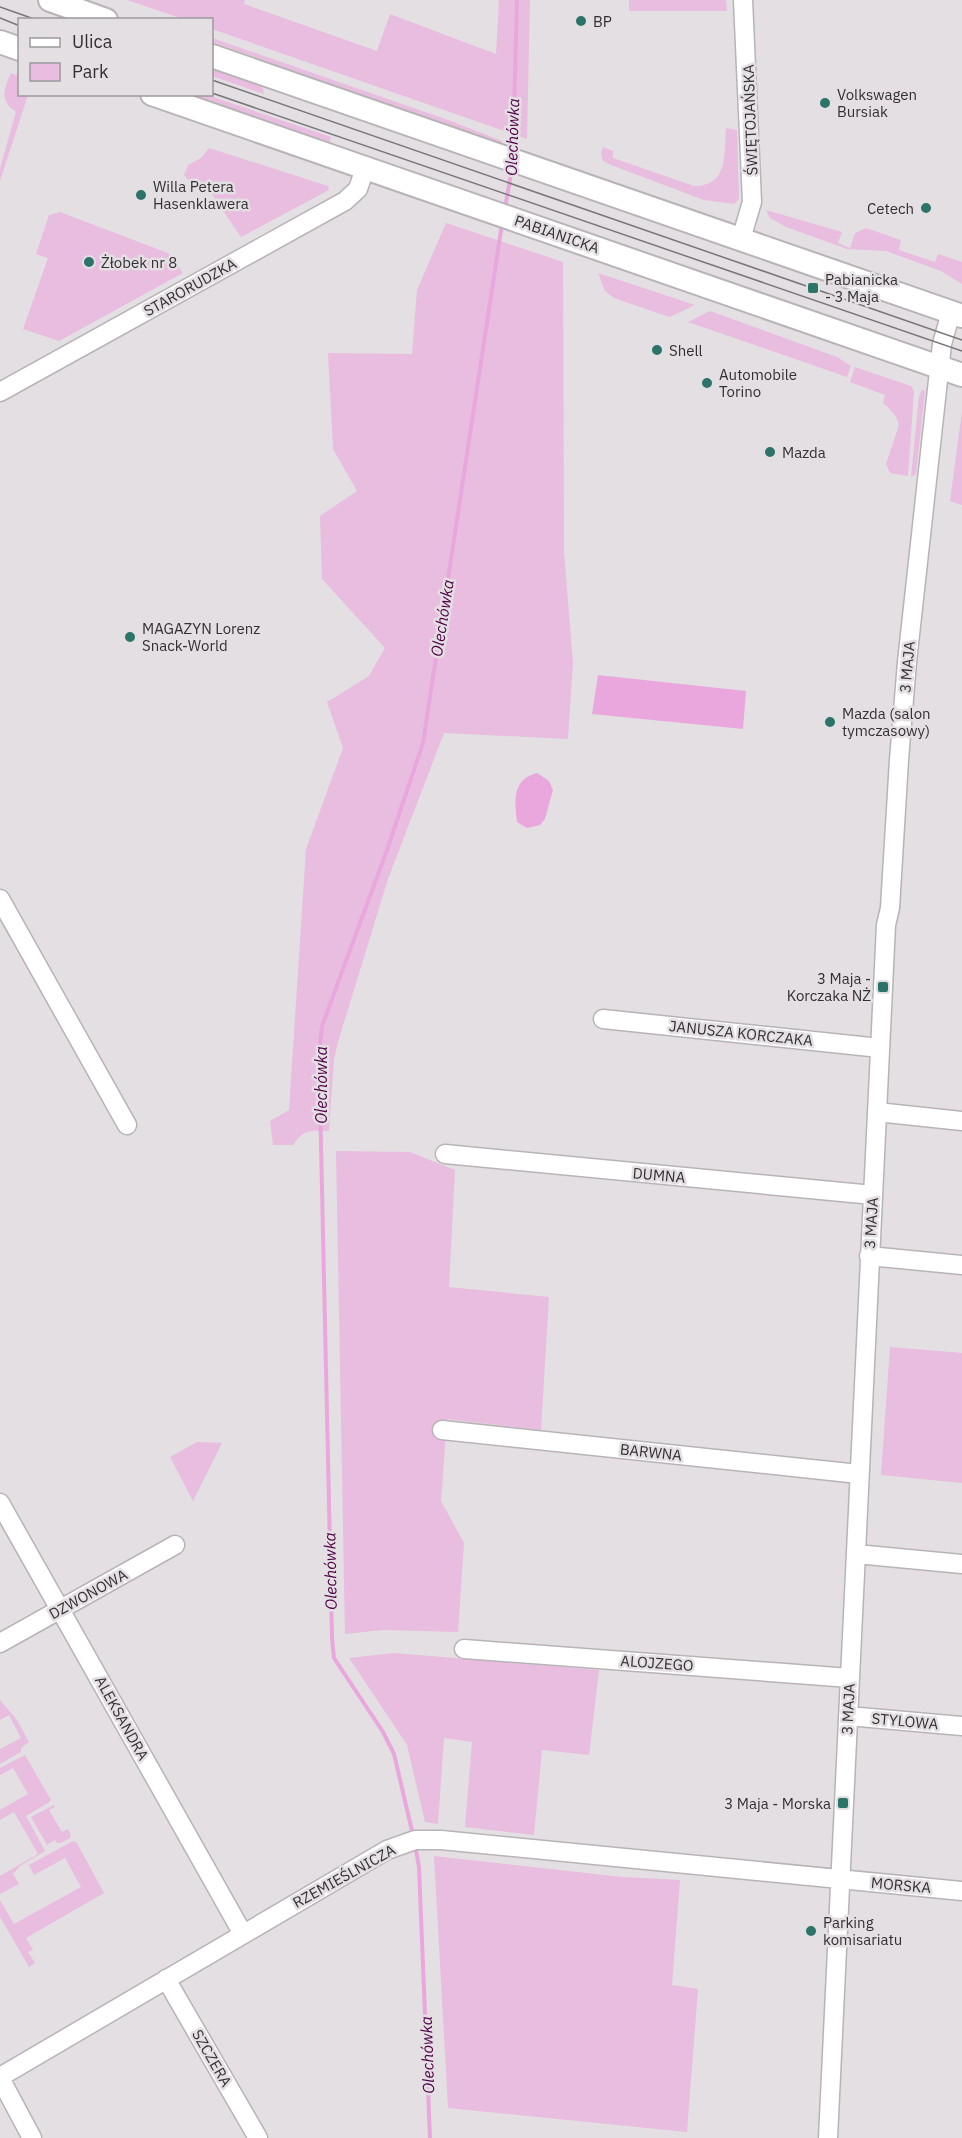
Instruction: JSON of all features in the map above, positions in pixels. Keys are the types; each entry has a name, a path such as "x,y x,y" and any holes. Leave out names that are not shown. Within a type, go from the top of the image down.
{"main road":[{"path":"50,0 100,18"},
{"path":"0,42 18,48"},
{"path":"213,56 956,314"},
{"name":"PABIANICKA","path":"158,96 962,375"}],"street":[{"name":"ŚWIĘTOJAŃSKA","path":"741,239 752,202 743,0"},
{"name":"STARORUDZKA","path":"0,392 345,201 358,189 365,168"},
{"name":"3 MAJA","path":"828,2138 886,925 890,908 903,715 939,367 943,339 956,314"},
{"path":"0,899 127,1125"},
{"name":"JANUSZA KORCZAKA","path":"603,1019 880,1048"},
{"path":"877,1112 962,1121"},
{"name":"DUMNA","path":"445,1154 873,1195"},
{"path":"869,1256 962,1265"},
{"name":"BARWNA","path":"442,1430 860,1474"},
{"name":"ALEKSANDRA","path":"0,1503 243,1934"},
{"name":"DZWONOWA","path":"0,1643 175,1545"},
{"path":"856,1554 962,1564"},
{"name":"ALOJZEGO","path":"464,1649 850,1678"},
{"name":"STYLOWA","path":"848,1716 962,1726"},
{"name":"RZEMIEŚLNICZA","path":"0,2077 387,1850 402,1844 427,1839 840,1879"},
{"name":"MORSKA","path":"840,1879 962,1890"},
{"name":"SZCZERA","path":"166,1979 258,2138"},
{"path":"0,2077 33,2138"}],"green space":[{"path":"127,0 245,0 244,4 377,51 390,14 496,54 499,0 530,0 527,139 213,29 213,18 180,18"},
{"path":"629,0 726,0 727,11 629,11"},
{"path":"213,38 451,121 502,141 502,143 213,42"},
{"path":"213,68 262,85 264,94 213,76"},
{"path":"11,73 18,76 18,96 28,96 0,181 0,168 16,112 5,100 6,85"},
{"path":"188,96 210,96 331,137 329,145"},
{"path":"726,128 737,130 739,199 734,204 704,200 611,165 603,161 601,154 603,147 613,151 613,158 694,186 705,185 719,175 722,167"},
{"path":"209,148 328,186 329,190 241,237 211,193 197,190 184,175 188,165 201,158"},
{"path":"766,210 842,232 838,243 850,248 855,233 866,228 901,240 899,250 935,262 938,254 962,262 962,284 941,271 886,251 847,249 786,227 770,218"},
{"name":"Żłobek nr 8","path":"60,212 168,253 183,273 59,341 23,329 48,258 36,254 49,215"},
{"path":"446,223 563,262 564,552 573,663 568,739 444,733 388,879 338,1042 334,1059 329,1131 304,1133 293,1145 273,1145 270,1121 289,1110 306,849 343,748 327,702 369,676 385,648 322,579 320,516 357,491 333,449 328,353 412,354 417,290"},
{"path":"598,273 695,305 670,317 666,316 614,298 605,291"},
{"path":"710,311 837,357 851,366 847,377 688,322"},
{"path":"855,367 911,386 914,391 908,476 890,473 886,464 899,425 891,410 883,403 885,395 850,382"},
{"path":"922,390 925,391 916,474 911,477 919,396"},
{"path":"962,411 962,505 950,501"},
{"path":"336,1151 410,1152 455,1170 449,1287 549,1297 541,1430 447,1419 441,1501 464,1543 458,1632 383,1630 345,1634"},
{"path":"890,1347 962,1353 962,1483 881,1475"},
{"path":"197,1442 222,1443 193,1501 170,1457"},
{"path":"394,1653 599,1670 589,1755 542,1750 534,1835 465,1827 472,1742 444,1738 438,1824 425,1822 407,1745 349,1658"},
{"path":"0,1700 17,1720 29,1742 21,1748 21,1752 0,1764 0,1749 21,1738 9,1715 0,1720"},
{"path":"25,1755 51,1800 26,1816 45,1851 20,1866 13,1874 19,1884 0,1894 0,1876 38,1854 14,1812 0,1820 0,1810 28,1794 13,1768 0,1775 0,1768"},
{"path":"54,1805 55,1807 49,1810 62,1832 68,1829 71,1835 61,1843 55,1840 47,1845 31,1817"},
{"path":"73,1841 77,1843 104,1893 26,1938 33,1950 28,1952 35,1963 29,1967 0,1917 0,1900 14,1924 81,1887 65,1858 34,1875 29,1865"},
{"path":"434,1856 622,1877 680,1880 672,1985 698,1989 687,2132 448,2108"}],"shaded area":[{"path":"598,675 746,691 743,729 592,714"},
{"path":"537,773 549,781 553,790 545,819 540,825 527,828 517,822 515,806 517,792 523,780"}],"waterway":[{"name":"Olechówka","path":"513,151 517,0"},
{"name":"Olechówka","path":"505,208 512,168"},
{"name":"Olechówka","path":"413,1835 394,1754 383,1732 334,1658 319,1054 322,1026 387,850 423,743 502,224"},
{"name":"Olechówka","path":"415,1845 419,1867 430,2138"}],"tram line":[{"path":"0,7 31,18"},
{"path":"0,18 18,25"},
{"path":"213,80 962,340"},
{"path":"213,93 962,351"}],"place":[{"name":"BP","path":"581,21"},
{"name":"Volkswagen Bursiak","path":"825,103"},
{"name":"Willa Petera Hasenklawera","path":"141,195"},
{"name":"Cetech","path":"926,208"},
{"name":"Żłobek nr 8","path":"89,262"},
{"name":"Pabianicka - 3 Maja","path":"813,288"},
{"name":"Shell","path":"657,350"},
{"name":"Automobile Torino","path":"707,383"},
{"name":"Mazda","path":"770,452"},
{"name":"MAGAZYN Lorenz Snack-World","path":"130,637"},
{"name":"Mazda (salon tymczasowy)","path":"830,722"},
{"name":"3 Maja - Korczaka NŻ","path":"883,987"},
{"name":"3 Maja - Morska","path":"843,1803"},
{"name":"Parking komisariatu","path":"811,1931"}]}
